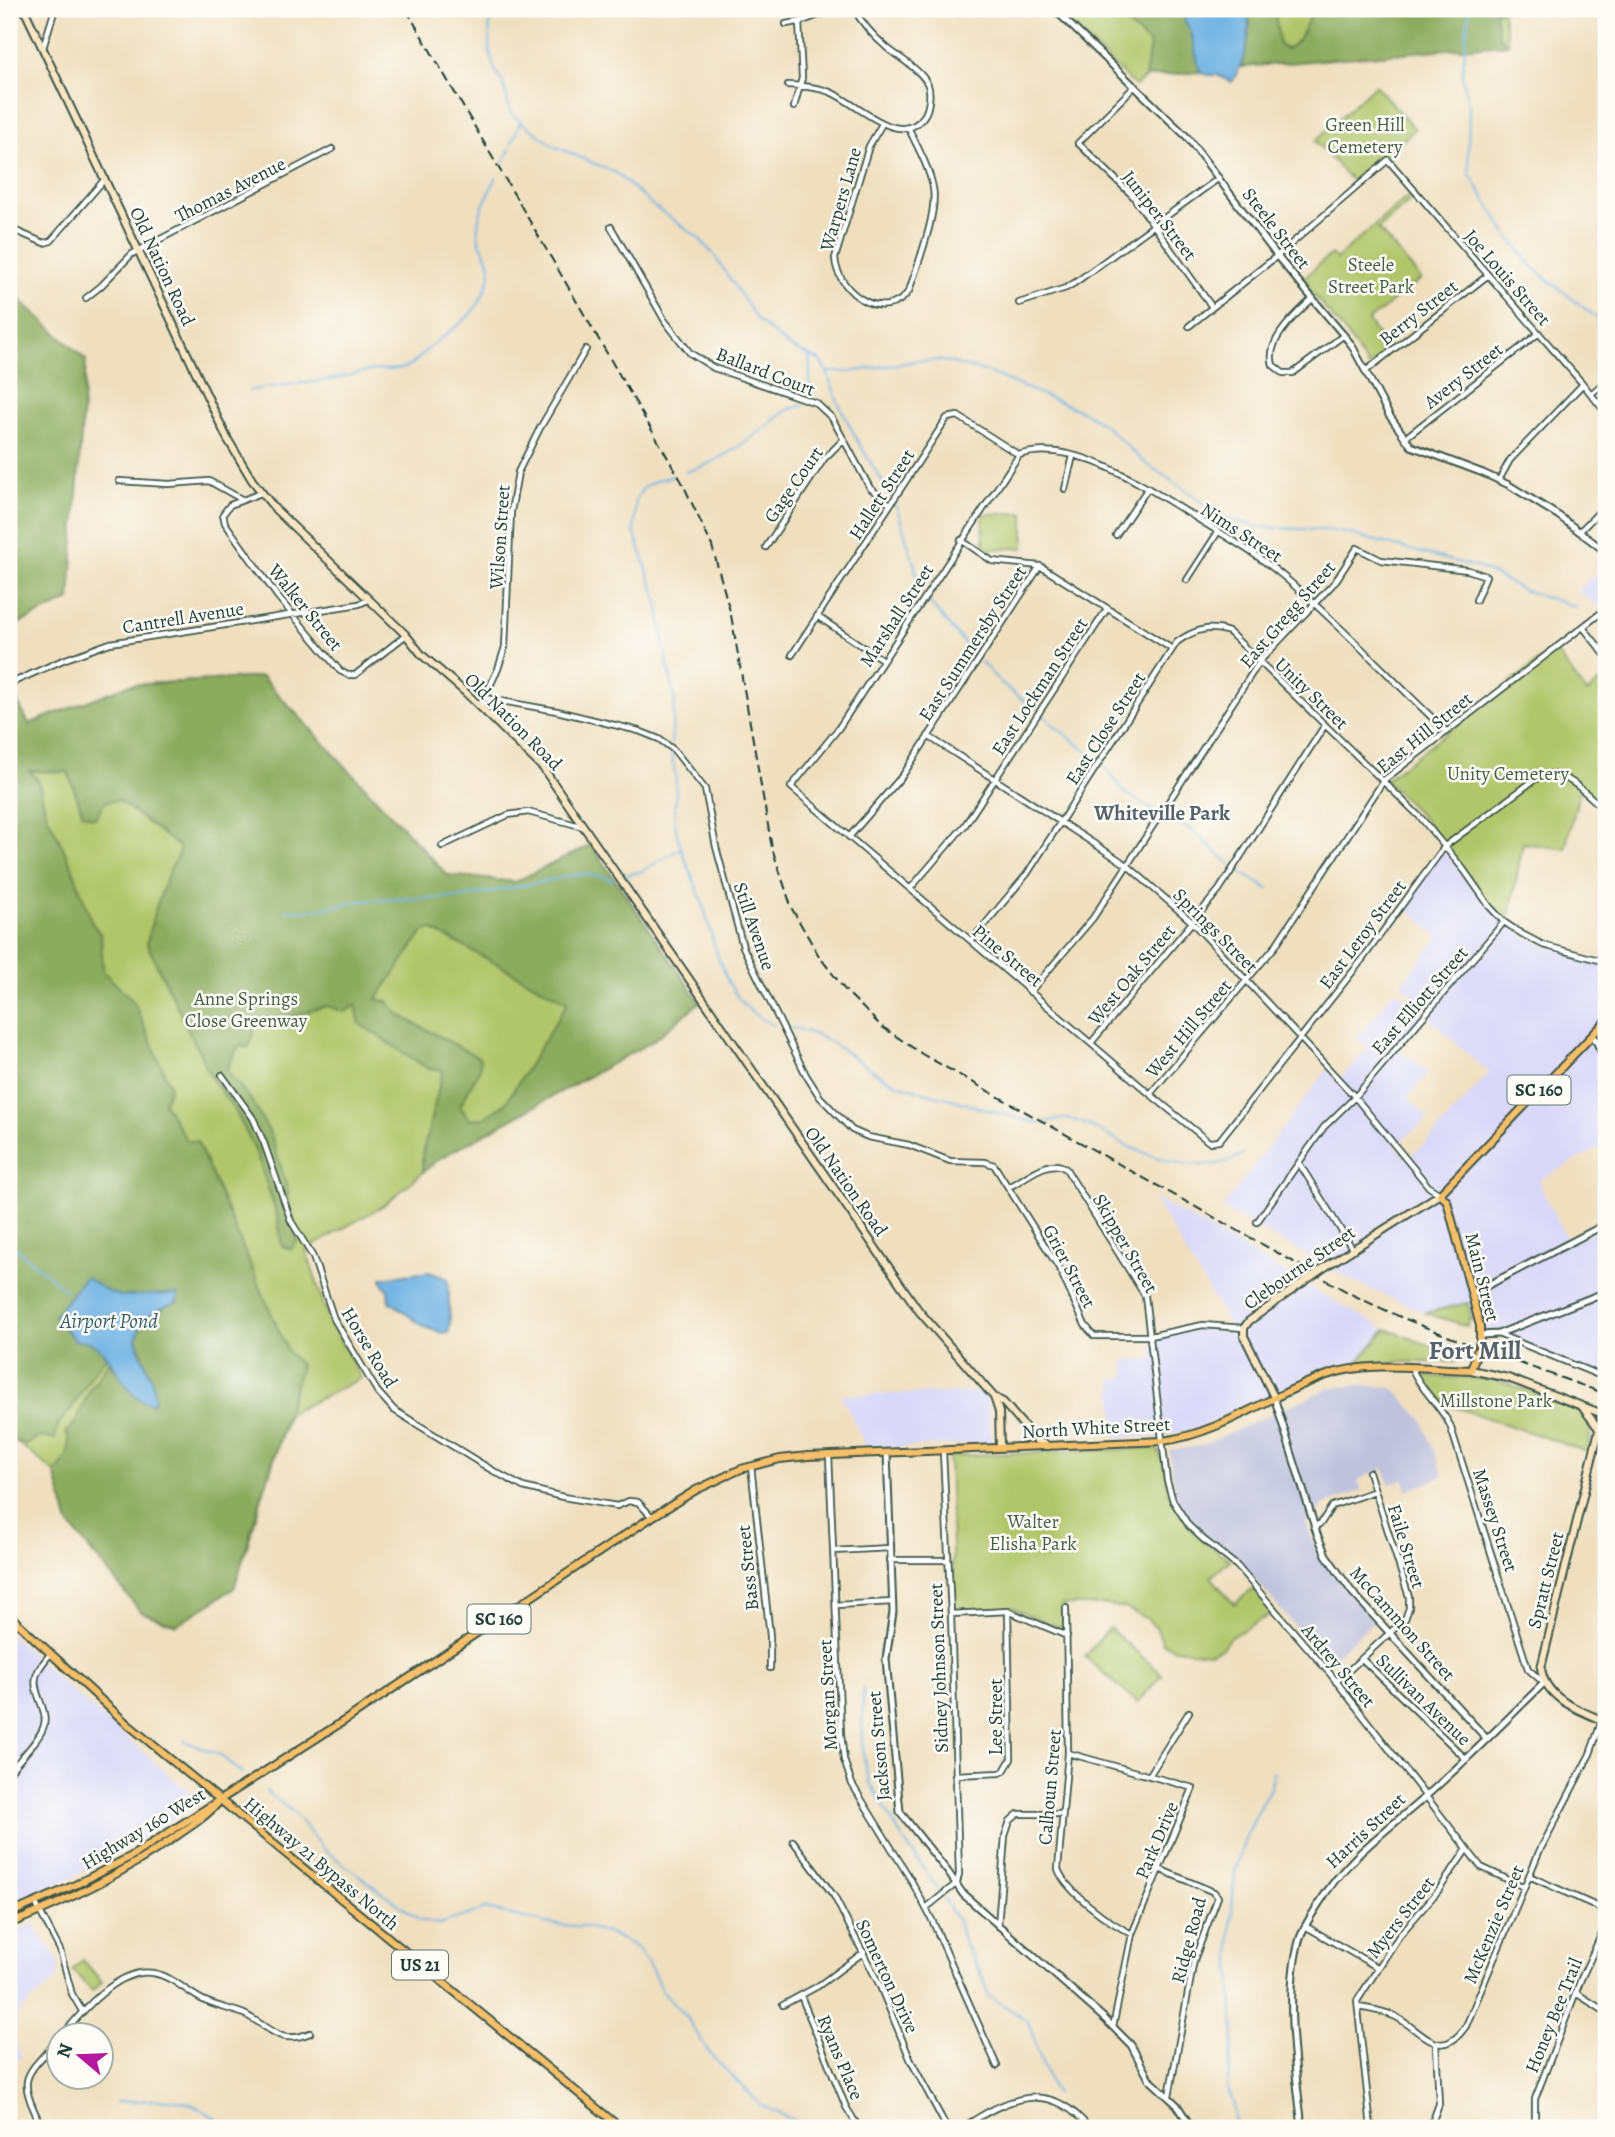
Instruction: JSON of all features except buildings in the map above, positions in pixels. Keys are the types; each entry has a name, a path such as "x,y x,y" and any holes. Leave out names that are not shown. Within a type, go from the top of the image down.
{"main road":[{"name":"Old Nation Road","path":"23,9 227,438 261,493 292,527 406,635 422,655 465,692 543,768 919,1311 1035,1440 1048,1446"},
{"name":"SC 160","path":"1440,1194 1606,1021"},
{"name":"Clebourne Street","path":"1274,1397 1244,1336 1244,1328 1249,1321 1352,1248 1440,1194"},
{"name":"Main Street","path":"1440,1194 1447,1201 1473,1293 1481,1335 1471,1370"},
{"name":"North White Street","path":"741,1469 780,1459 829,1455 1163,1441 1203,1432 1274,1397 1328,1374 1347,1369 1369,1367 1471,1370"},
{"path":"1471,1370 1508,1378 1605,1414"},
{"path":"994,1397 999,1412 1000,1447"},
{"path":"1579,1405 1588,1412 1599,1429"},
{"name":"Spratt Street","path":"1544,1683 1542,1657 1605,1414"},
{"name":"SC 160","path":"221,1800 652,1517 696,1490 741,1469"},
{"name":"Highway 21 Bypass North","path":"9,1615 125,1722 621,2128"},
{"path":"1544,1683 1557,1697 1604,1721"},
{"name":"Highway 160 West","path":"9,1914 36,1904 130,1857 221,1800"},
{"name":"Highway 160 West","path":"9,1924 100,1882 153,1852 209,1812 221,1800"}],"street":[{"path":"43,49 55,9"},
{"path":"786,23 799,22 834,9"},
{"path":"789,85 834,93 882,124 900,128 920,121 926,114 929,103 928,85 921,75 872,33 854,9"},
{"name":"Steele Street","path":"1054,9 1187,137 1277,256 1344,335 1367,370 1389,415 1411,446 1499,480 1580,531 1606,552"},
{"path":"794,107 801,86 799,22"},
{"name":"Juniper Street","path":"1135,86 1079,144 1132,195 1212,307"},
{"name":"Warpers Lane","path":"882,124 869,146 835,258 835,266 845,288 874,304 886,306 903,299 909,291 933,206 933,189 929,174 908,127"},
{"name":"Thomas Avenue","path":"86,298 101,286 125,259 332,149"},
{"name":"Joe Louis Street","path":"1277,256 1388,160 1606,414"},
{"path":"1018,303 1066,288 1219,178"},
{"path":"9,228 44,243 51,241 104,180"},
{"name":"Ballard Court","path":"611,227 665,321 690,353 714,368 816,403 832,418 870,488 890,504"},
{"path":"1189,326 1277,256"},
{"name":"Berry Street","path":"1367,370 1487,276"},
{"path":"1313,298 1293,318 1276,341 1271,351 1273,365 1283,373 1293,373 1344,335"},
{"name":"Avery Street","path":"1405,439 1539,333"},
{"name":"Wilson Street","path":"485,698 505,647 511,512 518,472 586,349"},
{"path":"1591,394 1606,381"},
{"path":"1499,480 1510,460 1583,384"},
{"name":"Hallett Street","path":"792,655 950,416 958,416 1019,455"},
{"name":"Gage Court","path":"766,547 824,459 844,439"},
{"name":"Nims Street","path":"1019,455 1047,451 1073,456 1148,488 1219,532 1283,576 1446,731"},
{"name":"Marshall Street","path":"791,787 838,729 1019,455"},
{"path":"1065,489 1073,456"},
{"path":"119,481 169,484 209,481 244,501"},
{"path":"1116,535 1148,488"},
{"name":"Walker Street","path":"261,493 230,505 224,510 225,523 262,578 340,671 351,676 406,635"},
{"path":"1580,531 1606,505"},
{"path":"1187,580 1219,532"},
{"path":"961,540 992,561 1040,566 1172,649"},
{"name":"East Gregg Street","path":"1030,992 1093,918 1259,661 1335,582 1357,548 1381,560 1461,569 1486,576 1476,600"},
{"name":"East Summersby Street","path":"849,837 903,775 1040,566"},
{"name":"Cantrell Avenue","path":"9,684 62,660 110,643 359,604 368,600"},
{"name":"East Lockman Street","path":"910,889 965,825 1107,609"},
{"name":"East Hill Street","path":"1247,980 1274,948 1384,780 1606,609"},
{"path":"817,616 883,660"},
{"path":"1583,626 1606,656"},
{"name":"Unity Street","path":"1172,649 1192,632 1219,628 1229,632 1384,780 1445,846 1504,922 1544,945 1606,962"},
{"name":"East Close Street","path":"971,941 1027,874 1172,649"},
{"path":"480,708 485,698"},
{"name":"Still Avenue","path":"485,698 557,711 639,731 659,739 674,750 705,789 716,847 743,947 806,1075 820,1097 852,1130 868,1137 909,1145 950,1161 985,1162 998,1169 1009,1187"},
{"name":"West Oak Street","path":"1091,1043 1219,890 1325,725"},
{"name":"Springs Street","path":"928,736 1127,865 1192,922 1355,1097 1429,1187 1440,1194"},
{"name":"East Leroy Street","path":"1209,1142 1219,1141 1301,1039 1445,846 1537,778 1548,773 1563,776 1606,811"},
{"name":"Pine Street","path":"791,787 1209,1142"},
{"path":"442,846 508,815 528,812 585,827"},
{"name":"East Elliott Street","path":"1257,1222 1324,1127 1355,1097 1504,922"},
{"name":"West Hill Street","path":"1150,1094 1247,980"},
{"path":"1593,1035 1606,1061"},
{"name":"Horse Road","path":"222,1074 253,1118 291,1221 313,1257 334,1320 377,1391 394,1410 523,1487 617,1506 629,1501 638,1502 652,1517"},
{"path":"1299,1163 1352,1248"},
{"name":"Skipper Street","path":"1009,1187 1050,1165 1056,1164 1065,1168 1144,1296 1163,1441"},
{"name":"Grier Street","path":"1009,1187 1059,1268 1089,1332 1094,1336 1150,1336 1203,1325 1244,1328"},
{"path":"1473,1293 1606,1224"},
{"path":"1481,1335 1498,1334 1606,1292"},
{"path":"1498,1334 1606,1378"},
{"name":"Massey Street","path":"1412,1369 1450,1425 1528,1669 1544,1683"},
{"name":"McCammon Street","path":"1274,1397 1314,1527 1339,1576 1488,1739"},
{"path":"1605,1414 1606,1404"},
{"name":"Ardrey Street","path":"1163,1441 1167,1481 1173,1501 1183,1518 1203,1539 1237,1566 1336,1682 1481,1867 1524,1887"},
{"name":"Sidney Johnson Street","path":"943,1452 951,1614 958,1874 956,1884"},
{"name":"Jackson Street","path":"887,1453 893,1602 886,1659 900,1812 962,1894 1131,2045 1149,2079 1169,2096 1192,2128"},
{"name":"Morgan Street","path":"829,1455 844,1760 852,1784 926,1908 996,2066"},
{"name":"Bass Street","path":"751,1465 770,1636 770,1668"},
{"name":"Faile Street","path":"1336,1682 1405,1619 1409,1608 1409,1597 1369,1472"},
{"path":"1314,1527 1321,1523 1332,1506 1375,1491"},
{"path":"833,1551 890,1549"},
{"path":"890,1560 948,1560"},
{"path":"836,1605 893,1602"},
{"name":"Calhoun Street","path":"1066,1608 1068,1753 1058,1858 1061,1877 1066,1885 1117,1927 1132,1934"},
{"path":"951,1614 1008,1611 1067,1636"},
{"name":"Lee Street","path":"955,1775 1000,1773 1011,1759 1008,1611"},
{"path":"9,1773 11,1766 37,1739 44,1726 45,1718 35,1681 50,1654"},
{"name":"Sullivan Avenue","path":"1362,1659 1466,1759"},
{"name":"Harris Street","path":"1302,2128 1293,2013 1297,1955 1305,1926 1331,1883 1350,1860 1425,1797 1544,1683"},
{"path":"1149,1776 1189,1712"},
{"name":"McKenzie Street","path":"1436,2043 1458,2039 1466,2026 1524,1887 1604,1721"},
{"name":"Park Drive","path":"1068,1753 1193,1788 1132,1934 1113,2027"},
{"path":"998,1927 1005,1836 1010,1821 1018,1814 1061,1814"},
{"name":"Somerton Drive","path":"793,1841 834,1896 863,1952 912,2061 947,2128"},
{"name":"Myers Street","path":"1371,2128 1357,2001 1399,1936 1432,1899 1467,1849"},
{"name":"Ridge Road","path":"1159,1869 1214,1892 1218,1897 1194,1960 1169,2096"},
{"path":"1529,1876 1596,1906 1605,1914"},
{"path":"926,1908 956,1884"},
{"path":"36,1904 60,1950 72,1994 82,2011"},
{"name":"Honey Bee Trail","path":"1535,2128 1535,2099 1604,1929 1605,1914"},
{"path":"1305,1926 1377,1967"},
{"path":"783,2005 801,1996 863,1952"},
{"path":"73,2022 82,2011 119,1980 152,1972 173,1981 205,2001 246,2015 274,2035 288,2037 310,2033"},
{"path":"1576,1993 1606,2012"},
{"name":"Ryans Place","path":"801,1996 846,2108 859,2128"},
{"path":"1358,2007 1393,2015 1432,2043 1436,2043 1439,2104 1430,2128"},
{"path":"41,2128 27,2096 26,2082 34,2066 46,2053"},
{"path":"961,2128 1006,2103 1031,2096 1051,2100 1074,2111 1089,2128"}],"shaded area":[{"path":"1606,565 1606,607 1601,609 1577,590"},
{"path":"1446,846 1494,911 1522,934 1544,945 1606,962 1606,1144 1538,1181 1568,1243 1606,1224 1606,1378 1499,1333 1481,1334 1480,1321 1472,1320 1468,1303 1425,1313 1354,1282 1222,1208 1327,1069 1338,1081 1368,1048 1357,1038 1395,990 1425,1016 1398,1048 1428,1073 1408,1098 1428,1118 1396,1146 1407,1159 1429,1140 1489,1073 1427,1017 1432,1011 1401,984 1439,937 1403,905"},
{"path":"1153,1197 1386,1329 1358,1362 1328,1368 1199,1428 1162,1436 1116,1438 1112,1379 1125,1378 1124,1361 1153,1358 1152,1337 1214,1325 1230,1327"},
{"path":"1357,1385 1390,1387 1395,1390 1422,1419 1444,1476 1407,1491 1404,1479 1389,1484 1384,1468 1358,1480 1362,1491 1323,1505 1312,1520 1306,1523 1316,1549 1328,1569 1374,1621 1327,1663 1237,1559 1205,1536 1186,1516 1175,1493 1169,1450 1201,1446 1327,1389"},
{"path":"987,1392 992,1443 867,1449 841,1395"},
{"path":"9,1633 60,1681 200,1801 144,1838 63,1882 9,1905"},
{"path":"34,1924 60,1964 55,1981 18,2013 14,2038 21,2057 9,2068 9,1934"}],"green space":[{"path":"1054,9 1502,9 1508,44 1406,50 1146,77 1135,86"},
{"path":"1110,9 1200,9 1185,19 1191,32 1200,72 1145,77 1150,44"},
{"path":"1247,9 1275,9 1279,45 1287,49 1298,40 1312,9 1502,9 1495,14 1499,36 1506,44 1241,67 1250,24"},
{"name":"Green Hill Cemetery","path":"1375,85 1415,129 1355,184 1315,141"},
{"name":"Steele Street Park","path":"1413,192 1416,196 1378,229 1421,279 1368,321 1389,351 1368,367 1348,336 1301,280 1331,254 1336,259"},
{"path":"9,290 86,360 70,600 9,628"},
{"path":"1024,513 1024,548 984,549 983,514"},
{"name":"Unity Cemetery","path":"1554,649 1587,693 1606,677 1606,810 1580,789 1565,849 1523,843 1508,923 1494,911 1422,817 1385,780"},
{"name":"Anne Springs Close Greenway","path":"262,677 447,875 515,882 591,845 700,1002 651,1042 440,1158 384,1205 306,1250 329,1320 361,1378 288,1414 234,1588 176,1625 141,1612 69,1524 55,1472 15,1441 9,686 29,724 129,685"},
{"name":"Anne Springs Close Greenway","path":"262,677 447,875 515,882 591,845 700,1002 651,1042 440,1158 423,1172 422,1156 443,1070 427,1068 360,1024 356,1005 345,1012 327,1006 255,1027 249,1047 239,1046 226,1070 251,1100 271,1135 287,1187 291,1221 298,1240 291,1249 282,1246 277,1215 256,1152 235,1110 212,1079 147,944 156,908 179,847 118,800 105,802 95,818 83,814 68,772 29,771 38,780 46,813 71,864 92,923 101,935 103,971 134,1002 170,1086 164,1103 187,1141 197,1141 288,1352 301,1366 234,1588 176,1625 141,1612 69,1524 55,1472 68,1454 66,1432 76,1422 90,1389 109,1362 120,1375 151,1377 136,1339 142,1324 150,1315 177,1302 169,1293 124,1297 107,1291 85,1277 54,1317 76,1341 93,1343 106,1357 58,1424 55,1439 40,1437 25,1444 9,1439 9,686 29,724 129,685","holes":["431,929 568,1002 505,1104 484,1118 469,1119 460,1106 480,1068 480,1058 399,1015 389,1002 377,999 423,932"]},
{"path":"1468,1303 1472,1320 1469,1319 1467,1326 1425,1313"},
{"path":"1386,1329 1463,1358 1454,1362 1358,1362"},
{"name":"Millstone Park","path":"1427,1376 1498,1380 1575,1408 1587,1416 1591,1425 1588,1452 1440,1402 1424,1385 1423,1379"},
{"name":"Walter Elisha Park","path":"1157,1448 1163,1461 1169,1493 1196,1534 1230,1560 1211,1577 1234,1604 1253,1589 1274,1612 1229,1638 1222,1648 1209,1653 1175,1649 1163,1643 1157,1629 1146,1618 1125,1608 1107,1605 1063,1605 1060,1628 1013,1608 960,1611 954,1607 949,1456"},
{"path":"1109,1628 1162,1674 1138,1703 1085,1657"},
{"path":"83,1960 102,1982 92,1991 72,1970"}],"water":[{"path":"1200,9 1247,9 1247,47 1232,82 1217,75 1200,72 1191,32 1184,19"},
{"path":"429,1272 448,1279 448,1333 423,1326 389,1301 388,1290 382,1282 382,1278"},
{"name":"Airport Pond","path":"85,1277 121,1296 178,1294 177,1302 146,1319 136,1339 154,1387 154,1403 142,1400 133,1393 100,1349 89,1342 76,1341 54,1317"}],"waterway":[{"path":"490,9 489,48 494,68 503,83 511,114 554,146 616,173 652,205 699,238 714,255 758,321 790,347 819,360 857,440 891,496"},
{"path":"1469,9 1462,75 1469,106 1470,175 1508,236 1528,261 1606,325"},
{"path":"512,143 520,123"},
{"path":"503,163 510,149"},
{"path":"249,391 407,367 459,325 480,302 489,279 489,263 479,239 478,224 482,208 496,178"},
{"path":"809,356 810,395"},
{"path":"827,372 849,372 916,361 940,360 987,372 1084,412 1106,426 1145,463 1193,495 1216,515 1258,527 1346,533 1483,569 1523,590 1577,607"},
{"path":"686,472 726,454 785,412 804,405"},
{"path":"671,743 675,700 659,606 634,531 636,499 644,487 673,476"},
{"path":"896,505 920,592"},
{"path":"928,601 975,656"},
{"path":"981,662 1013,693 1036,705"},
{"path":"1042,713 1096,759"},
{"path":"672,753 678,837 701,899 717,954 742,1003 774,1025"},
{"path":"1103,764 1125,793 1157,812"},
{"path":"1164,816 1192,830 1231,865"},
{"path":"624,876 642,871 681,848"},
{"path":"1237,870 1268,889"},
{"path":"285,910 307,911 363,901 458,898 581,874 613,880"},
{"path":"790,1028 818,1036 877,1073 912,1089 1039,1123"},
{"path":"1045,1122 1062,1119 1076,1121 1145,1153 1173,1162 1217,1164 1243,1154"},
{"path":"9,1242 66,1291"},
{"path":"863,1688 862,1738 870,1783 905,1842 940,1892"},
{"path":"184,1741 220,1755 242,1773"},
{"path":"1235,2128 1234,2104 1227,2087 1234,2037 1230,1934 1235,1872 1245,1838 1271,1786 1274,1772"},
{"path":"266,1791 296,1815 322,1848 420,1920 439,1924 486,1909 551,1924 587,1927 615,1936 637,1948 662,1991 686,2016 710,2054 760,2104 808,2128"},
{"path":"944,1899 958,1922 963,1941 983,1978 988,1995 1028,2021 1043,2066 1056,2094"},
{"path":"116,2102 175,2100 199,2108 226,2128"},
{"path":"1063,2111 1071,2128"}],"railway":[{"path":"406,9 682,482 712,546 731,615 772,848 792,909 819,956 845,990 881,1026 922,1054 1353,1295 1447,1336 1606,1394"}],"district":[{"name":"Whiteville Park","path":"1162,813"},
{"name":"Fort Mill","path":"1475,1350"}]}
